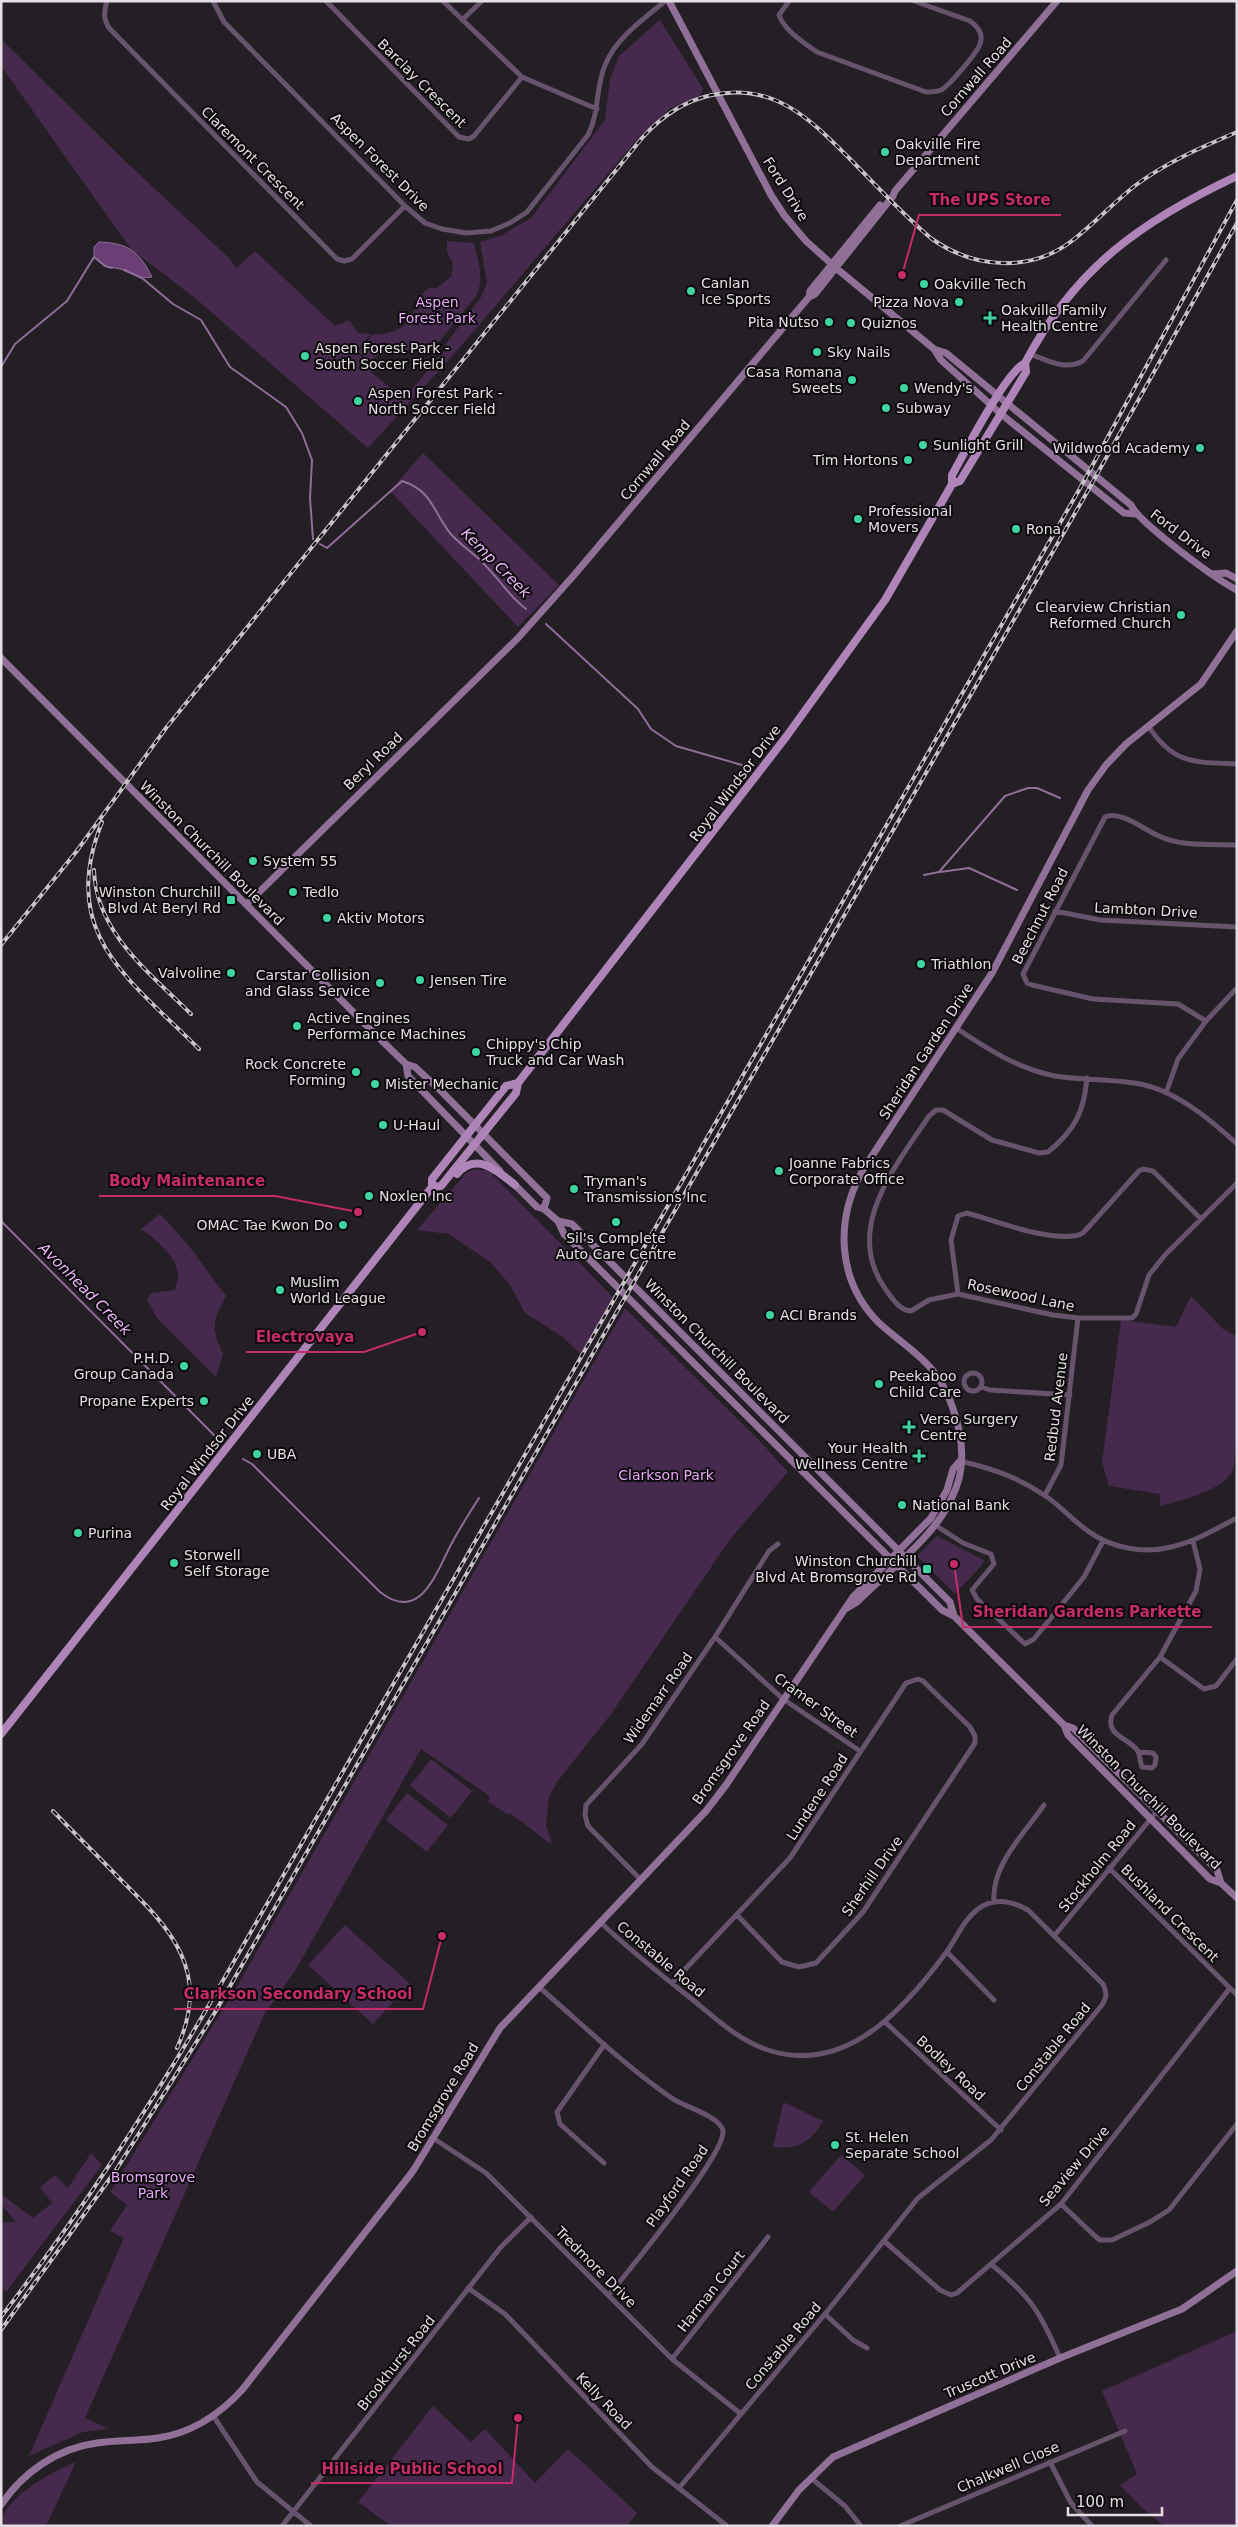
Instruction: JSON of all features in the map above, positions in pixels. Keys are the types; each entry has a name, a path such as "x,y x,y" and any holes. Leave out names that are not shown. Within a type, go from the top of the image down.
{"main road":[{"name":"Ford Drive","path":"667,1 771,195 798,231 834,266 934,349 940,360 1001,414 1124,513 1135,514"},
{"name":"Cornwall Road","path":"518,638 575,574 809,297 810,291 834,266 891,192 894,191 1057,1"},
{"name":"Royal Windsor Drive","path":"444,1183 516,1093 518,1084 792,728 885,600 952,484 952,475 999,396 1018,366 1024,363 1052,319 1078,285 1104,259 1159,216 1237,176"},
{"name":"Ford Drive","path":"934,349 946,352 1131,505 1135,514 1221,582 1237,590"},
{"name":"Royal Windsor Drive","path":"952,484 960,481 1008,404 1026,372 1024,363"},
{"name":"Ford Drive","path":"1213,574 1226,574 1237,579"},
{"name":"Sheridan Garden Drive","path":"901,1554 935,1525 956,1488 961,1472 957,1425 952,1406 941,1383 928,1365 885,1329 864,1304 847,1268 843,1240 846,1208 855,1183 992,973 1088,790 1106,765 1126,744 1150,727 1201,684 1237,631"},
{"name":"Beryl Road","path":"247,904 518,638"},
{"name":"Winston Churchill Boulevard","path":"1,658 406,1064 415,1067 484,1134 547,1198 544,1209"},
{"name":"Winston Churchill Boulevard","path":"406,1064 408,1076 474,1145 537,1207 544,1209 558,1221 564,1234 893,1562 942,1610 954,1616 1064,1725 1068,1735 1210,1879 1221,1883 1237,1898"},
{"name":"Royal Windsor Drive","path":"1,1734 432,1187 432,1179 466,1136 506,1086 518,1084"},
{"path":"432,1187 441,1186 452,1181 466,1166 483,1164 495,1168 515,1186"},
{"name":"Winston Churchill Boulevard","path":"558,1221 572,1224 950,1602 954,1616"},
{"path":"901,1554 931,1518 947,1490 953,1469 960,1461"},
{"name":"Bromsgrove Road","path":"1,2505 21,2479 54,2457 89,2444 160,2438 214,2417 242,2390 413,2171 500,2028 706,1811 726,1786 829,1631 847,1608 857,1602 901,1554"},
{"name":"Winston Churchill Boulevard","path":"1064,1725 1073,1728 1158,1810 1217,1870 1221,1883"},
{"name":"Truscott Drive","path":"772,2526 811,2478 833,2457 843,2451 1182,2308 1237,2271"}],"street":[{"name":"Claremont Crescent","path":"107,1 104,13 105,21 109,28 337,259 344,262 352,260 405,206"},
{"name":"Aspen Forest Drive","path":"213,1 224,22 405,206 426,223 442,229 466,234 491,231 510,223 527,212 588,135 595,122 606,63 621,40 667,1"},
{"name":"Barclay Crescent","path":"326,1 459,137 469,139 474,136 522,77"},
{"path":"444,1 522,77 597,109"},
{"path":"462,20 482,1"},
{"path":"789,1 779,15 781,21 804,43 818,52 926,92 936,92 951,82 975,52 980,44 981,34 978,26 970,21 914,1"},
{"path":"1030,354 1065,366 1074,366 1083,361 1166,260"},
{"path":"1150,727 1165,748 1185,760 1237,764"},
{"name":"Beechnut Road","path":"1206,1021 1178,1004 1093,999 1027,983 1024,974 1025,968 1100,823 1109,815 1118,816 1160,837 1172,840 1237,845"},
{"name":"Lambton Drive","path":"1055,911 1100,920 1237,927"},
{"path":"1166,1094 1178,1060 1206,1021 1237,988"},
{"path":"956,1028 993,1052 1054,1076 1137,1083 1166,1094 1210,1119 1237,1144"},
{"name":"Rosewood Lane","path":"1087,1078 1084,1108 1078,1119 1048,1152 1039,1153 992,1140 948,1112 936,1110 929,1116 887,1181 874,1210 870,1227 872,1255 882,1284 898,1304 908,1312 929,1300 958,1294 1078,1318 1132,1318 1136,1314 1149,1275 1165,1255 1237,1183"},
{"path":"958,1294 952,1240 958,1216 966,1213 1027,1231 1074,1238 1082,1234 1139,1172 1144,1169 1153,1171 1201,1219"},
{"name":"Redbud Avenue","path":"1045,1495 1062,1465 1078,1318"},
{"path":"980,1387 990,1390 1070,1395"},
{"path":"960,1461 1001,1472 1045,1495 1103,1541 1140,1550 1170,1548 1193,1540 1237,1518"},
{"path":"935,1525 963,1542 991,1554 994,1564 972,1590 977,1598 1025,1644 1034,1639 1084,1577 1103,1541"},
{"path":"1138,1752 1114,1733 1110,1721 1112,1715 1160,1656 1198,1583 1200,1569 1193,1540"},
{"name":"Widemarr Road","path":"640,1879 588,1826 585,1815 586,1805 642,1744 715,1637 769,1551 778,1544"},
{"name":"Cramer Street","path":"715,1637 783,1699 860,1751"},
{"path":"1160,1656 1204,1689 1216,1686 1237,1659"},
{"name":"Lundene Road","path":"672,1983 796,1850 906,1683 918,1679 950,1707 975,1736"},
{"name":"Sherhill Drive","path":"736,1915 782,1962 798,1967 816,1962 863,1912 972,1750 975,1736"},
{"path":"994,1902 993,1892 998,1871 1044,1805"},
{"name":"Stockholm Road","path":"1054,1936 1158,1810"},
{"name":"Bushland Crescent","path":"1109,1868 1237,1995"},
{"name":"Constable Road","path":"600,1922 672,1983 745,2039 765,2049 786,2053 808,2054 842,2048 868,2035 885,2022 916,1991 947,1952 969,1916 984,1905 994,1902 1017,1904 1028,1910 1103,1984 1106,1998 1001,2130 918,2198 825,2314 679,2488"},
{"path":"947,1952 994,2000"},
{"name":"Playford Road","path":"539,1987 604,2045 674,2100 718,2122 723,2131 720,2144 688,2194 609,2295"},
{"name":"Seaview Drive","path":"884,2241 940,2290 951,2295 957,2294 1061,2204 1230,1988"},
{"name":"Bodley Road","path":"885,2022 1001,2130"},
{"path":"604,2045 557,2112 560,2124 604,2163"},
{"path":"1061,2204 1100,2240 1112,2240 1150,2222 1168,2210 1237,2124"},
{"name":"Tredmore Drive","path":"433,2138 473,2163 531,2217 672,2359 741,2414"},
{"name":"Brookhurst Road","path":"282,2526 500,2248 531,2217"},
{"name":"Harman Court","path":"672,2359 768,2237"},
{"path":"992,2265 1015,2284 1038,2311 1060,2358"},
{"name":"Kelly Road","path":"468,2288 504,2314 652,2467 727,2526"},
{"path":"825,2314 853,2340 867,2348"},
{"path":"214,2417 257,2482 311,2526"},
{"name":"Chalkwell Close","path":"900,2526 1125,2431"},
{"path":"1050,2462 1071,2503 1092,2526"},
{"path":"811,2478 845,2506 861,2526"}],"green space":[{"path":"660,20 703,89 700,96 671,108 641,135 456,352 368,448 195,298 131,249 1,66 1,39 124,160 230,259 236,268 255,251 335,326 349,320 358,333 371,334 356,352 374,367 371,372 399,395 403,391 408,394 447,347 445,345 481,297 487,283 480,242 500,236 531,218 605,120 610,79 619,56"},
{"name":"Aspen Forest Park","path":"447,241 474,243 480,277 479,290 476,296 439,342 424,354 421,349 380,353 371,361 358,352 373,334 389,333 403,326 412,315 416,299 429,288 437,288 451,277 453,263 447,252"},
{"path":"423,453 559,585 518,627 390,491"},
{"path":"475,1169 489,1171 613,1297 581,1355 563,1337 525,1313 510,1285 490,1262 449,1234 417,1230 466,1173"},
{"path":"160,1214 189,1246 226,1296 218,1312 215,1325 216,1337 223,1354 216,1377 157,1318 147,1300 151,1293 175,1290 178,1278 174,1261 158,1243 141,1229"},
{"path":"1191,1296 1223,1329 1237,1336 1235,1461 1233,1470 1220,1484 1200,1494 1160,1506 1160,1494 1109,1486 1102,1462 1121,1320 1176,1327"},
{"path":"625,1308 756,1437 788,1472 731,1538 611,1714 557,1782 549,1797 546,1824 552,1845 510,1813 509,1815 488,1802 490,1797 484,1792 421,1749 296,1969 264,2015 85,2418 109,2429 83,2432 29,2456 124,2238 110,2231 127,2205 110,2192 235,1990"},
{"path":"937,1536 984,1560 982,1565 955,1594 917,1556"},
{"path":"431,1759 472,1791 451,1818 410,1786"},
{"path":"407,1793 448,1825 427,1852 386,1820"},
{"path":"345,1925 410,1984 373,2024 308,1965"},
{"path":"786,2103 823,2121 814,2134 803,2143 782,2148 773,2147 783,2104"},
{"path":"91,2153 102,2165 6,2292 1,2287 1,2222 16,2222 1,2204 1,2194 33,2218 52,2203 40,2187 55,2175 68,2188"},
{"path":"841,2155 865,2175 833,2212 809,2192"},
{"path":"1237,2331 1237,2526 1164,2526 1141,2507 1120,2485 1137,2474 1102,2391"},
{"path":"433,2406 471,2442 485,2429 535,2483 568,2449 637,2513 627,2526 391,2526 358,2502"},
{"path":"76,2462 46,2526 1,2526 3,2516 19,2496 43,2479"}],"shaded area":[{"path":"99,242 118,244 132,250 152,277 142,278 125,270 105,266 94,257 94,247"}],"waterway":[{"name":"Kemp Creek","path":"1,367 15,344 67,301 94,257 105,266 112,268"},
{"name":"Kemp Creek","path":"124,270 142,278 173,304 201,320 230,367 286,407 302,433 312,460 310,498 313,539"},
{"name":"Kemp Creek","path":"320,544 327,548 402,481 412,485 426,496 450,533 480,560 514,599 526,609"},
{"name":"Kemp Creek","path":"546,624 638,709 651,729 676,746 742,765"},
{"path":"924,875 939,872 1005,796 1028,788 1037,788 1060,798"},
{"path":"940,872 969,868 1017,890"},
{"name":"Avonhead Creek","path":"1,1221 216,1437"},
{"path":"243,1459 252,1464 380,1592 395,1600 407,1602 417,1598 434,1578 459,1530 479,1498"}],"railway":[{"path":"1,945 76,852 166,728 642,138 673,111 701,98 734,92 754,94 772,99 789,107 820,130 900,210 932,239 966,256 984,261 1003,263 1021,262 1057,251 1073,240 1136,185 1160,169 1237,132"},
{"path":"1,2317 56,2243 108,2166 206,2010 1079,490 1237,200"},
{"path":"1,2330 116,2170 214,2014 1086,494 1237,223"},
{"path":"102,822 91,861 88,895 94,924 107,950 125,975 199,1049"},
{"path":"94,870 97,893 104,913 115,932 143,967 191,1014"},
{"path":"53,1811 139,1897 170,1934 181,1953 188,1974 190,1996 187,2021 177,2048"}],"place":[{"name":"Oakville Fire Department","path":"885,152"},
{"name":"The UPS Store","path":"902,275"},
{"name":"Oakville Tech","path":"924,284"},
{"name":"Canlan Ice Sports","path":"691,291"},
{"name":"Pizza Nova","path":"959,302"},
{"name":"Oakville Family Health Centre","path":"990,318"},
{"name":"Pita Nutso","path":"829,322"},
{"name":"Quiznos","path":"851,323"},
{"name":"Sky Nails","path":"817,352"},
{"name":"Aspen Forest Park - South Soccer Field","path":"305,356"},
{"name":"Casa Romana Sweets","path":"852,380"},
{"name":"Wendy's","path":"904,388"},
{"name":"Aspen Forest Park - North Soccer Field","path":"358,401"},
{"name":"Subway","path":"886,408"},
{"name":"Sunlight Grill","path":"923,445"},
{"name":"Wildwood Academy","path":"1200,448"},
{"name":"Tim Hortons","path":"908,460"},
{"name":"Professional Movers","path":"858,519"},
{"name":"Rona","path":"1016,529"},
{"name":"Clearview Christian Reformed Church","path":"1181,615"},
{"name":"System 55","path":"253,861"},
{"name":"Tedlo","path":"293,892"},
{"name":"Winston Churchill Blvd At Beryl Rd","path":"231,900"},
{"name":"Aktiv Motors","path":"327,918"},
{"name":"Triathlon","path":"921,964"},
{"name":"Valvoline","path":"231,973"},
{"name":"Jensen Tire","path":"420,980"},
{"name":"Carstar Collision and Glass Service","path":"380,983"},
{"name":"Active Engines Performance Machines","path":"297,1026"},
{"name":"Chippy's Chip Truck and Car Wash","path":"476,1052"},
{"name":"Rock Concrete Forming","path":"356,1072"},
{"name":"Mister Mechanic","path":"375,1084"},
{"name":"U-Haul","path":"383,1125"},
{"name":"Joanne Fabrics Corporate Office","path":"779,1171"},
{"name":"Tryman's Transmissions Inc","path":"574,1189"},
{"name":"Noxlen Inc","path":"369,1196"},
{"name":"Body Maintenance","path":"358,1212"},
{"name":"Sil's Complete Auto Care Centre","path":"616,1222"},
{"name":"OMAC Tae Kwon Do","path":"343,1225"},
{"name":"Muslim World League","path":"280,1290"},
{"name":"ACI Brands","path":"770,1315"},
{"name":"Electrovaya","path":"422,1332"},
{"name":"P.H.D. Group Canada","path":"184,1366"},
{"name":"Peekaboo Child Care","path":"879,1384"},
{"name":"Propane Experts","path":"204,1401"},
{"name":"Verso Surgery Centre","path":"909,1427"},
{"name":"UBA","path":"257,1454"},
{"name":"Your Health Wellness Centre","path":"919,1456"},
{"name":"National Bank","path":"902,1505"},
{"name":"Purina","path":"78,1533"},
{"name":"Storwell Self Storage","path":"174,1563"},
{"name":"Sheridan Gardens Parkette","path":"954,1564"},
{"name":"Winston Churchill Blvd At Bromsgrove Rd","path":"927,1569"},
{"name":"Clarkson Secondary School","path":"442,1936"},
{"name":"St. Helen Separate School","path":"835,2145"},
{"name":"Hillside Public School","path":"518,2418"}],"park label":[{"name":"Clarkson Park","path":"666,1475"},
{"name":"Bromsgrove Park","path":"153,2186"}]}
